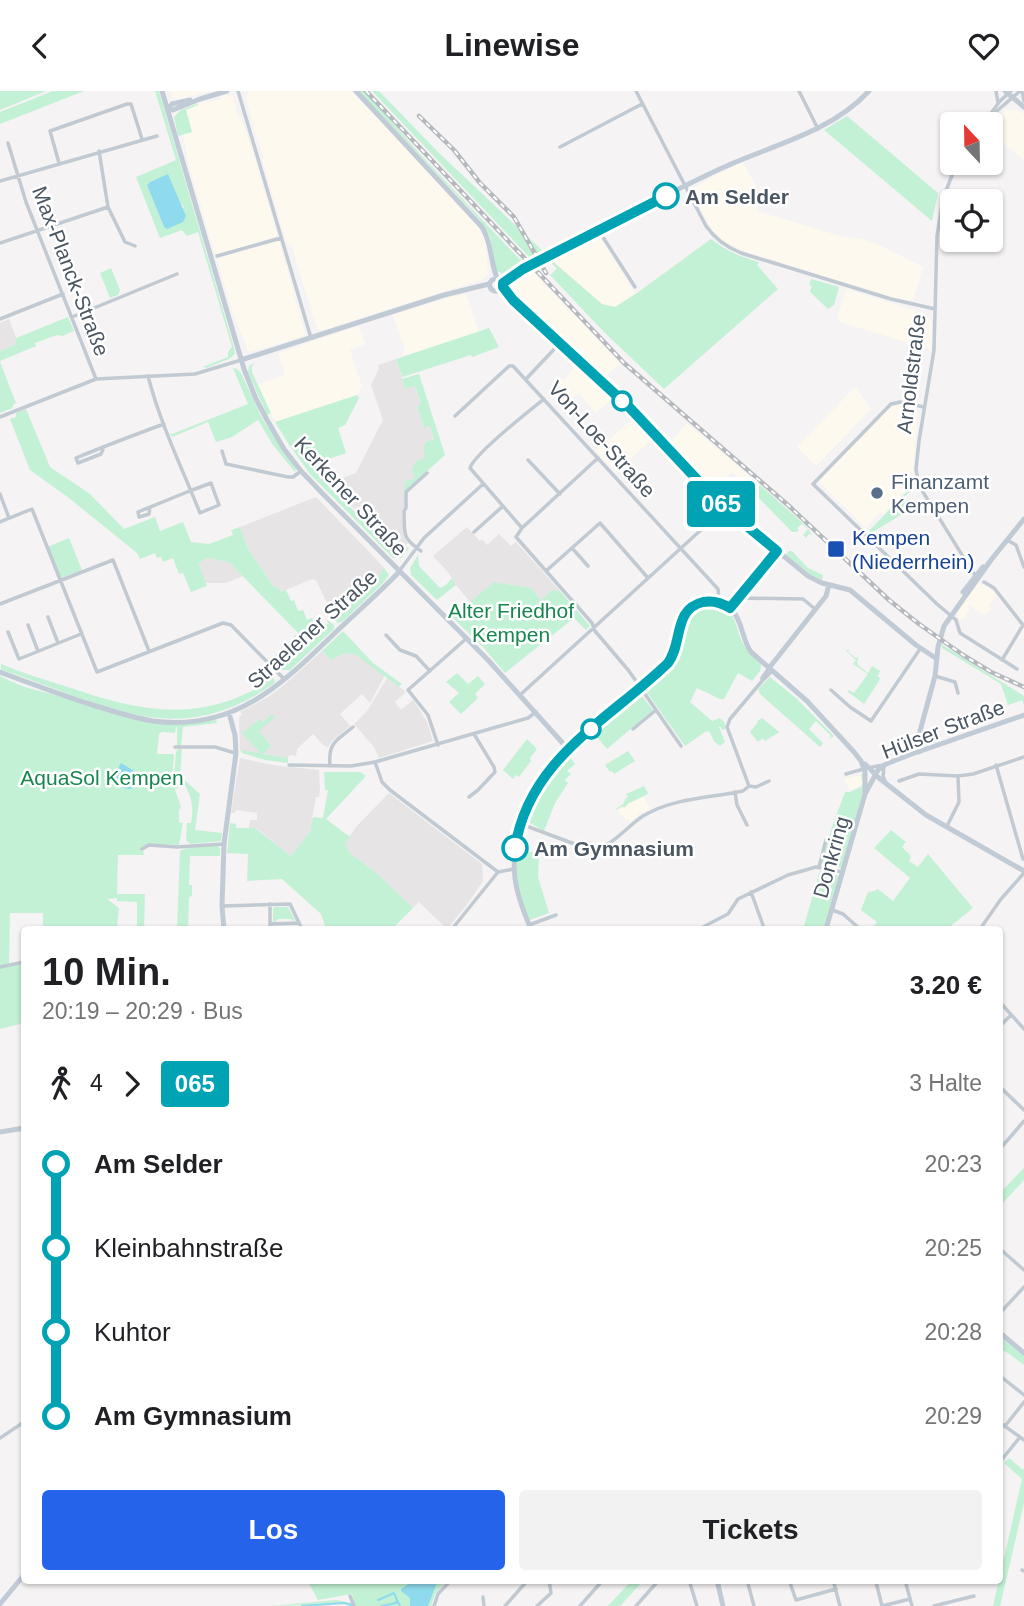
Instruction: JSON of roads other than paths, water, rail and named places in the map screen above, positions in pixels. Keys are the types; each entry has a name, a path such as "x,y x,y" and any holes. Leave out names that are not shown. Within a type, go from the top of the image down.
{"street":[{"name":"Kerkener Straße","path":"162,91 170,107 241,360 256,400 284,449 323,494 467,638 568,749"},
{"path":"170,107 173,110 227,91"},
{"path":"238,91 312,338"},
{"path":"356,91 477,220 488,237 490,267 497,284 630,408 724,508 808,576 855,593 920,649 935,658"},
{"path":"636,91 711,233 725,245 733,250 891,299 935,309"},
{"path":"799,91 818,129"},
{"path":"0,417 96,379 195,374 444,295 497,284 732,164 818,129 846,111 869,91"},
{"path":"996,91 998,103"},
{"path":"992,112 1009,93 1021,91 1024,101"},
{"path":"1009,93 1024,107"},
{"path":"993,112 1009,93"},
{"path":"59,163 50,131 127,104 131,104 142,140"},
{"path":"560,147 642,104"},
{"path":"0,181 157,136"},
{"name":"Max-Planck-Straße","path":"8,143 26,202 96,379"},
{"path":"99,151 108,207 125,242 135,246"},
{"name":"Arnoldstraße","path":"952,175 943,198 937,238 934,350 917,460 918,481 979,579 994,588 1023,625 1002,660"},
{"path":"0,243 108,207"},
{"path":"599,231 635,287"},
{"path":"217,256 281,237"},
{"path":"72,317 177,274"},
{"path":"0,319 63,294"},
{"path":"526,379 560,342"},
{"name":"Von-Loe-Straße","path":"455,415 509,366 513,366 718,589 719,602"},
{"path":"148,376 163,424 191,491 200,513 219,505 211,483 191,491 150,507"},
{"path":"522,528 469,466 496,439 544,399"},
{"path":"924,407 900,402 891,404 813,484 956,620 960,633 1017,669"},
{"path":"104,447 101,454 78,463 76,458 104,447 163,424"},
{"path":"222,451 226,464 288,477 301,471"},
{"path":"598,459 522,528 516,537 592,623 596,633 640,686 681,746"},
{"path":"528,460 560,494"},
{"path":"419,549 410,544 405,536 406,492 428,473"},
{"path":"400,571 430,531 483,484"},
{"path":"0,494 9,518"},
{"path":"474,533 503,506"},
{"path":"520,695 724,508"},
{"path":"0,522 32,509 97,672 219,624 228,624 284,680"},
{"path":"1007,540 1010,531 1024,513"},
{"path":"919,752 920,731 931,693 935,658 950,614 1024,519"},
{"path":"546,571 600,523 648,578"},
{"path":"1007,540 1016,545 1024,567"},
{"path":"572,548 588,566"},
{"path":"730,608 777,551"},
{"path":"0,604 113,560 149,651"},
{"name":"Straelener Straße","path":"0,672 125,715 154,721 180,722 229,713 259,699 284,680 400,571"},
{"path":"750,786 727,729 728,723 826,596 829,585"},
{"path":"738,598 803,599 815,609"},
{"path":"530,926 518,891 514,869 515,848 521,824 539,786 568,749 671,659 681,621 686,613 702,603 719,602 730,608 737,617 749,649 839,734 861,761 864,769 876,775 923,813 1024,872 981,926"},
{"path":"48,617 58,643"},
{"path":"28,625 38,651"},
{"path":"8,632 19,659 81,634"},
{"path":"386,635 400,650 416,656 430,671"},
{"path":"438,745 428,715 408,689 467,638"},
{"path":"831,690 871,721 920,649"},
{"path":"934,675 955,682 958,692"},
{"path":"633,729 656,710"},
{"path":"289,765 351,766 376,762 528,718 536,712"},
{"path":"224,926 224,844 236,753 235,735 229,713"},
{"name":"Hülser Straße","path":"876,775 885,765 1024,715"},
{"path":"330,766 329,751 335,742 353,727"},
{"path":"469,797 495,772 474,734"},
{"path":"175,747 215,747 236,753"},
{"path":"899,781 919,774 958,776 1024,757"},
{"path":"376,762 382,782 390,790 498,872"},
{"path":"846,774 885,765 883,772 886,783"},
{"path":"996,765 1023,859"},
{"name":"Donkring","path":"827,926 865,793 864,769"},
{"name":"Donkring","path":"865,793 876,775"},
{"path":"947,826 959,802 958,776"},
{"path":"521,824 597,850 645,815 667,805 743,791 750,786 756,787 769,781"},
{"path":"735,792 737,805 747,825"},
{"path":"819,867 826,840"},
{"path":"142,849 149,845 224,844"},
{"path":"704,926 730,912 738,899 751,891 788,875 819,867 843,872"},
{"path":"454,926 498,872 514,869"},
{"path":"751,891 763,926"},
{"path":"270,904 270,926"},
{"path":"222,906 290,904 301,926"},
{"path":"832,911 843,914 857,926"},
{"path":"532,926 556,915"},
{"path":"278,926 300,923"},
{"path":"0,967 21,963"},
{"path":"1003,1006 1024,1029"},
{"path":"1003,1023 1011,1015"},
{"path":"1003,1090 1024,1110"},
{"path":"1003,1145 1024,1121"},
{"path":"0,1132 21,1128"},
{"path":"1003,1252 1024,1270"},
{"path":"1003,1310 1024,1288"},
{"path":"1003,1335 1024,1353"},
{"path":"1003,1378 1024,1395"},
{"path":"1003,1459 1022,1438 1005,1426 1024,1402"},
{"path":"0,1438 21,1424"},
{"path":"0,1604 21,1579"},
{"path":"434,1606 438,1594 447,1584"},
{"path":"505,1606 524,1584"},
{"path":"537,1606 551,1593 550,1584"},
{"path":"580,1606 599,1584"},
{"path":"636,1606 655,1584"},
{"path":"690,1584 697,1606"},
{"path":"718,1584 723,1606"},
{"path":"748,1584 754,1606"},
{"path":"790,1584 796,1600 836,1589"},
{"path":"835,1584 840,1606"},
{"path":"876,1584 882,1606 910,1599"},
{"path":"906,1584 912,1606"},
{"path":"350,1596 354,1606"},
{"path":"934,1606 974,1596"},
{"path":"483,1597 484,1606"}],"water":[{"path":"168,174 186,216 183,222 167,229 147,185"},
{"path":"121,763 136,772 136,787 126,789 111,781"},
{"path":"409,1584 436,1584 428,1606 410,1606 410,1598 401,1589"}],"waterway":[{"path":"378,1600 394,1593 397,1600"},
{"path":"381,1606 396,1603 397,1600 400,1606"},
{"path":"302,1606 344,1603 351,1605"}],"railway":[{"path":"366,91 624,363 789,506 889,600 963,655 1024,687"},
{"path":"419,116 454,150 480,183 514,217 546,273"}],"place":[{"name":"Am Selder","path":"666,196"},
{"name":"Finanzamt Kempen","path":"877,493"},
{"name":"Kempen (Niederrhein)","path":"836,549"},
{"name":"Am Gymnasium","path":"515,848"}],"park label":[{"name":"Alter Friedhof Kempen","path":"511,622"},
{"name":"AquaSol Kempen","path":"102,777"}]}
